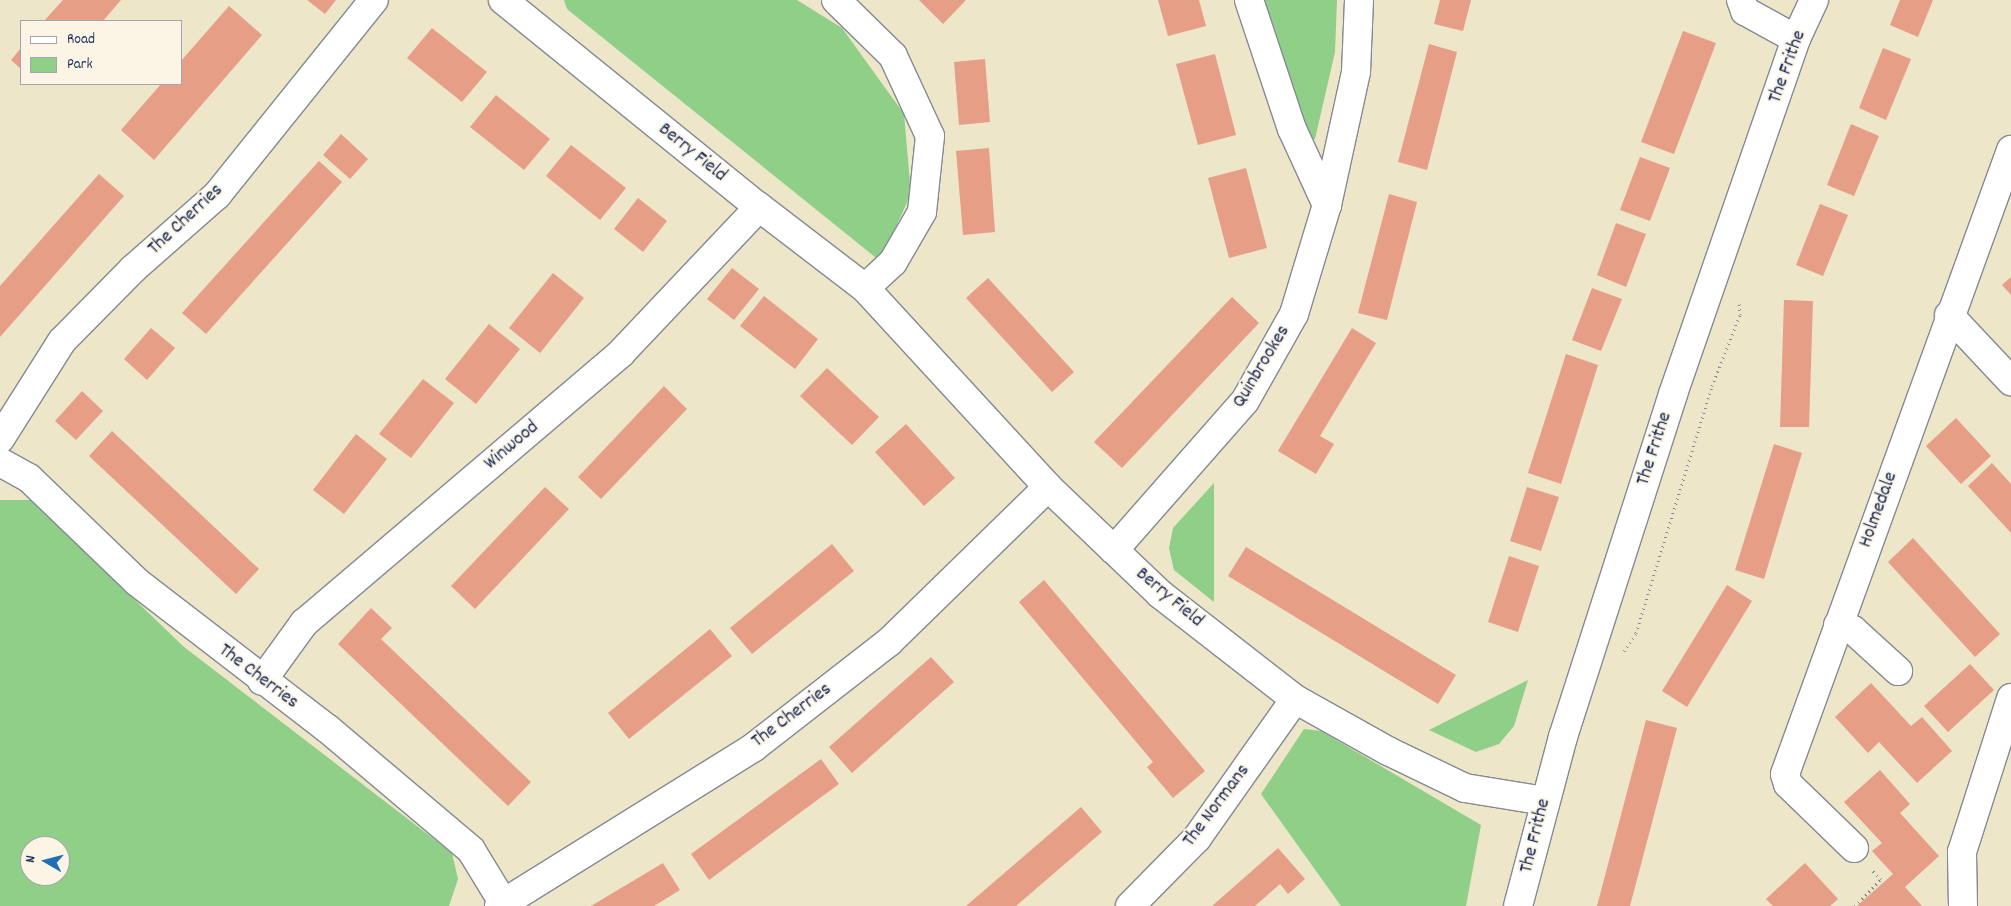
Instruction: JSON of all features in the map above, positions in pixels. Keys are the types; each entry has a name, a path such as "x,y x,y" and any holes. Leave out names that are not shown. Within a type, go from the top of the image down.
{"street":[{"name":"The Cherries","path":"0,439 62,341 133,269 217,195 374,0"},
{"path":"836,0 893,56 930,136 922,212 893,262 865,288"},
{"path":"1249,0 1292,129 1327,205"},
{"name":"Quinbrookes","path":"1114,550 1245,401 1294,314 1327,205 1356,72 1359,0"},
{"path":"1741,0 1744,11 1796,39"},
{"name":"The Frithe","path":"1518,906 1545,801 1673,394 1796,39 1814,0"},
{"name":"Berry Field","path":"520,5 759,207 865,288 1048,487 1160,594 1295,699 1388,751 1465,788 1545,801"},
{"name":"Holmedale","path":"1854,848 1788,784 1785,774 1949,315 2011,150"},
{"name":"Winwood","path":"262,681 304,623 621,353 759,207"},
{"path":"1949,315 2011,381"},
{"name":"The Cherries","path":"0,462 29,478 136,582 262,681 328,729 471,850 501,905 754,747 889,642 1048,487"},
{"path":"1838,624 1854,630 1898,671"},
{"path":"1963,906 1962,852 2011,698"},
{"name":"The Normans","path":"1130,906 1197,838 1295,699"}],"path":[{"path":"1854,848 1881,879 1855,906"}],"green space":[{"path":"564,0 797,0 842,28 904,114 911,194 880,261 567,9"},
{"path":"1253,0 1337,0 1335,52 1315,139 1300,137"},
{"path":"1214,483 1214,602 1174,570 1169,548 1173,528"},
{"path":"0,500 31,500 184,647 452,853 458,879 449,906 0,906"},
{"path":"1528,680 1514,726 1499,744 1476,752 1429,730"},
{"path":"1304,729 1321,731 1481,825 1466,906 1341,906 1261,794"}],"building":[{"path":"63,0 121,0 104,20 45,20"},
{"path":"307,0 336,0 325,14"},
{"path":"919,0 966,0 943,24"},
{"path":"1158,0 1199,0 1206,26 1168,36"},
{"path":"1440,0 1471,0 1463,31 1434,24"},
{"path":"1900,0 1933,0 1918,37 1890,25"},
{"path":"229,6 262,35 154,160 121,130 160,85 182,85 182,60"},
{"path":"432,28 487,72 462,102 407,58"},
{"path":"1683,31 1716,43 1674,154 1641,142"},
{"path":"1429,44 1457,52 1427,170 1398,162"},
{"path":"1883,48 1911,59 1886,120 1859,108"},
{"path":"20,49 20,68 11,60"},
{"path":"1215,54 1236,135 1198,145 1176,64"},
{"path":"985,59 990,122 959,125 954,62"},
{"path":"496,95 550,139 524,170 470,127"},
{"path":"1851,124 1879,136 1854,196 1827,185"},
{"path":"341,134 368,159 350,179 323,155"},
{"path":"571,145 626,188 600,220 546,176"},
{"path":"989,148 995,232 963,235 956,151"},
{"path":"1640,157 1670,168 1650,221 1620,210"},
{"path":"319,161 342,182 206,334 182,313"},
{"path":"1246,168 1267,248 1229,258 1208,178"},
{"path":"99,174 124,196 0,337 0,286"},
{"path":"1389,194 1417,202 1387,320 1358,313"},
{"path":"638,198 667,221 643,252 614,229"},
{"path":"1820,204 1848,215 1823,276 1796,265"},
{"path":"1616,223 1646,234 1626,287 1597,275"},
{"path":"732,268 759,289 734,320 707,299"},
{"path":"553,273 584,298 540,353 509,328"},
{"path":"2011,277 2011,295 2002,285"},
{"path":"988,278 1074,372 1052,392 966,298"},
{"path":"1592,288 1622,299 1601,351 1572,340"},
{"path":"764,296 818,339 795,369 740,326"},
{"path":"1232,297 1259,323 1122,468 1094,442"},
{"path":"1784,300 1813,301 1809,427 1780,427"},
{"path":"489,324 520,349 476,404 445,379"},
{"path":"151,328 175,348 147,380 124,359"},
{"path":"1352,328 1376,343 1320,436 1334,444 1316,474 1278,451"},
{"path":"1566,354 1598,365 1561,484 1528,473"},
{"path":"827,368 879,417 852,445 800,396"},
{"path":"423,379 454,403 411,458 379,434"},
{"path":"664,386 687,409 601,499 578,477"},
{"path":"82,391 103,411 76,440 55,421"},
{"path":"1956,418 1991,456 1961,484 1926,446"},
{"path":"906,424 955,478 924,506 875,452"},
{"path":"112,431 259,569 236,594 89,456"},
{"path":"356,434 387,459 344,514 313,490"},
{"path":"1774,444 1802,453 1764,579 1735,570"},
{"path":"1992,463 2011,484 2011,533 1968,486"},
{"path":"545,487 569,509 475,609 451,586"},
{"path":"1527,487 1559,497 1541,551 1510,541"},
{"path":"1913,538 2000,634 1975,657 1888,562"},
{"path":"832,544 854,571 752,654 730,628"},
{"path":"1246,547 1456,675 1438,704 1228,576"},
{"path":"1509,556 1539,566 1518,632 1488,622"},
{"path":"1044,580 1205,771 1173,798 1147,767 1153,762 1019,602"},
{"path":"1727,585 1752,601 1687,707 1662,691"},
{"path":"371,608 392,628 381,639 531,782 508,806 338,644"},
{"path":"710,629 732,656 629,739 608,713"},
{"path":"931,657 954,682 852,773 829,747"},
{"path":"1970,664 1994,690 1948,732 1924,706"},
{"path":"1871,683 1911,726 1922,717 1952,751 1917,783 1879,742 1868,753 1835,717"},
{"path":"1646,720 1677,728 1630,906 1597,906"},
{"path":"821,759 839,784 709,880 691,854"},
{"path":"1880,770 1910,804 1900,813 1939,856 1905,887 1922,906 1857,906 1893,874 1872,851 1882,843 1844,802"},
{"path":"1081,807 1102,832 1016,906 966,906"},
{"path":"1278,848 1305,879 1288,894 1280,884 1255,906 1212,906"},
{"path":"663,863 680,890 654,906 591,906"},
{"path":"1805,863 1838,899 1830,906 1773,906 1766,899"}]}
